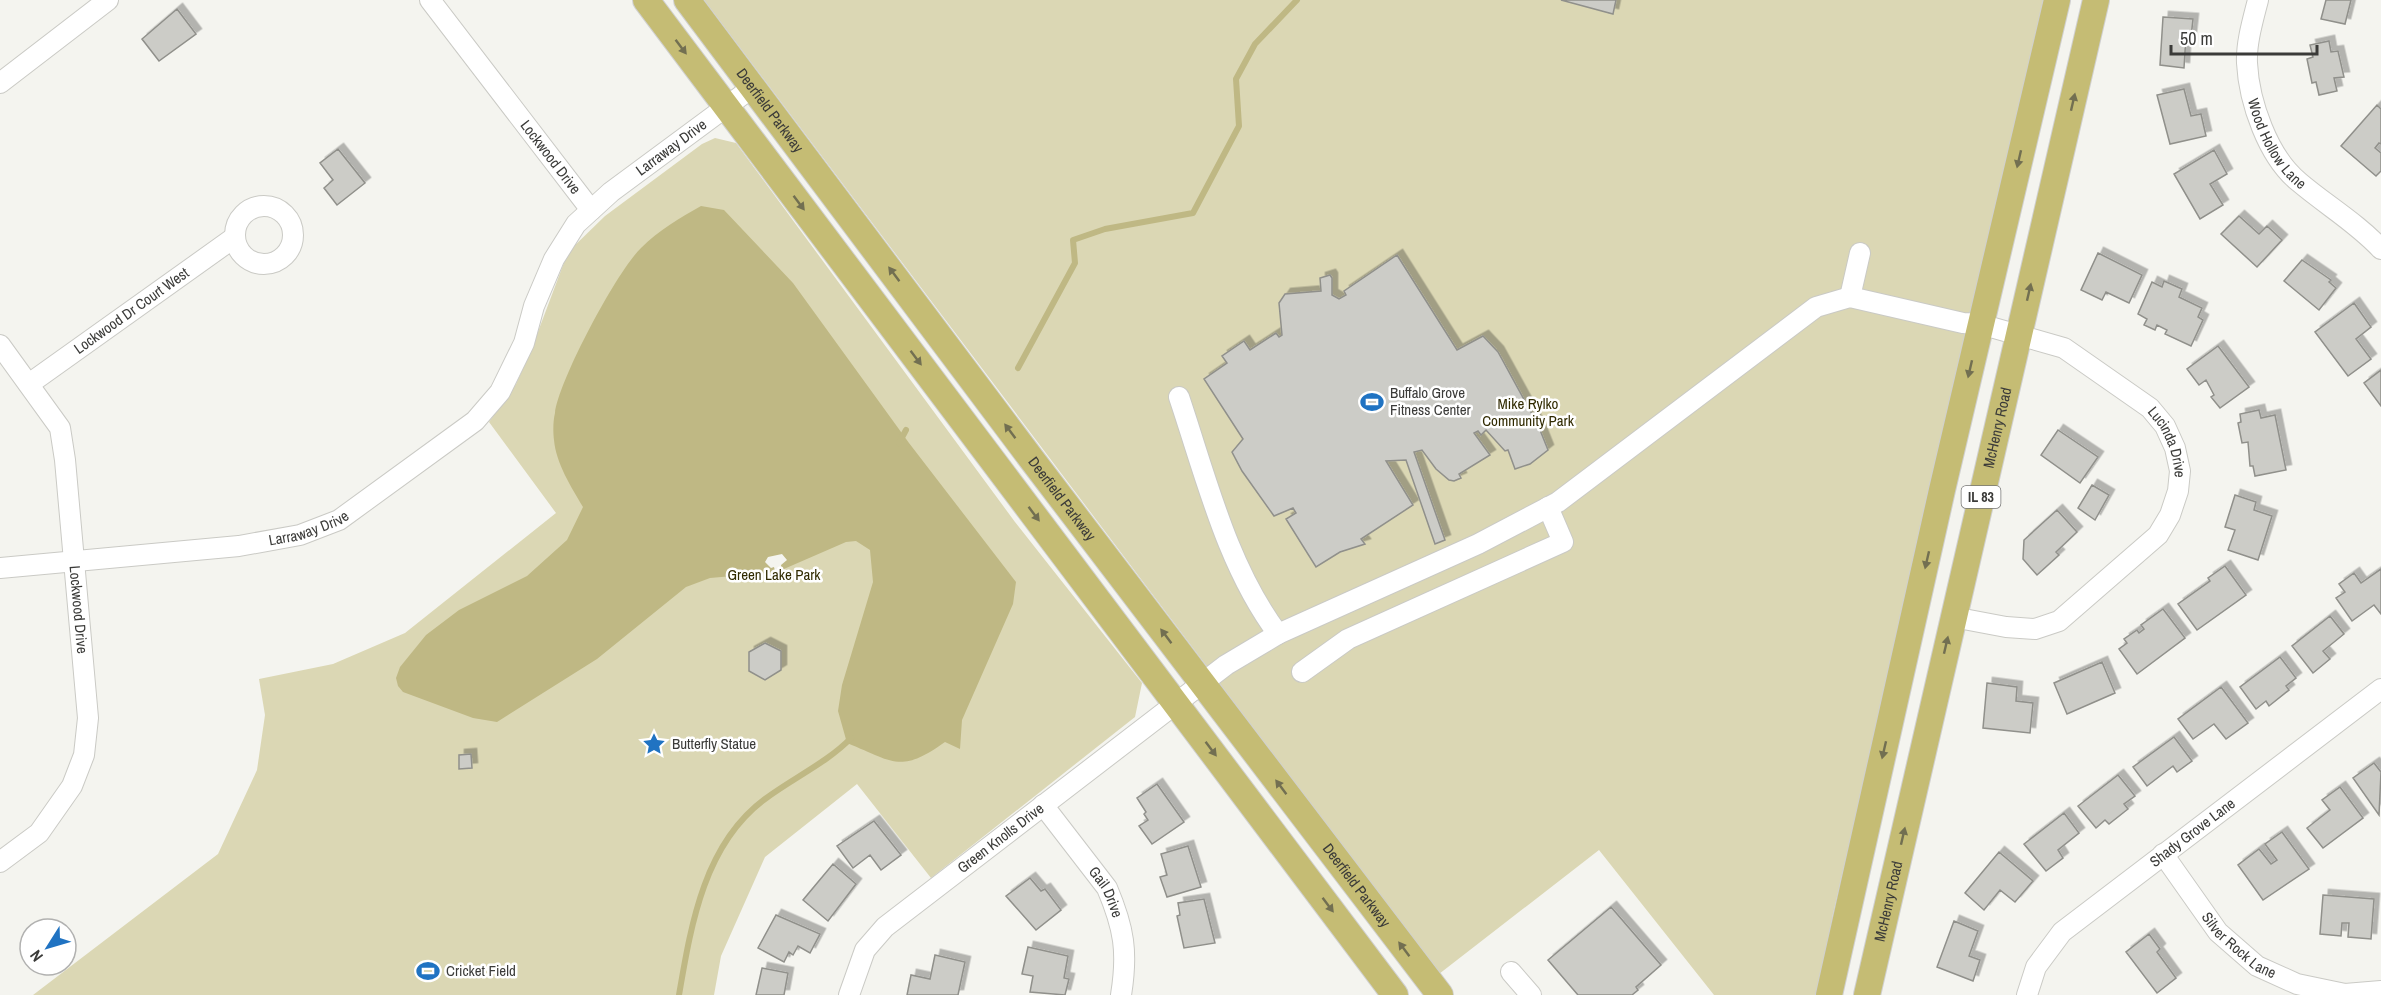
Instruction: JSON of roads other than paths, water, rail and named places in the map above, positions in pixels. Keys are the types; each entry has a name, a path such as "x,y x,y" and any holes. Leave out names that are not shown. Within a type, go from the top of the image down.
{"main road":[{"name":"Deerfield Parkway","path":"646,0 1395,995"},
{"name":"Deerfield Parkway","path":"687,0 1440,995"},
{"name":"IL 83","path":"1830,995 1980,324 2057,0"},
{"name":"McHenry Road","path":"1867,995 2096,0"}],"street":[{"path":"0,83 108,0"},
{"name":"Lockwood Drive","path":"430,0 591,210"},
{"name":"Wood Hollow Lane","path":"2258,0 2247,62 2252,100 2269,144 2296,180 2368,234 2381,249"},
{"name":"Larraway Drive","path":"0,568 239,546 300,535 339,520 475,421 500,392 524,344 554,259 576,224 611,192 753,87"},
{"name":"Lockwood Dr Court West","path":"29,384 235,237"},
{"path":"1850,297 1860,253"},
{"name":"Lucinda Drive","path":"1850,297 1963,323 1980,324 2064,348 2150,408 2165,426 2175,448 2180,471 2178,491 2170,515 2158,535 2059,621 2035,629 2006,627 1953,617"},
{"name":"Green Knolls Drive","path":"849,995 865,950 885,927 1202,682 1278,634 1478,544 1548,507 1816,307 1850,297"},
{"name":"Lockwood Drive","path":"0,345 60,428 65,460 88,718 84,755 72,786 39,833 0,862"},
{"path":"1179,397 1221,524 1251,591 1278,634"},
{"path":"1302,672 1348,639 1563,542 1548,507"},
{"path":"1392,583 1403,613"},
{"name":"Shady Grove Lane","path":"2027,995 2036,967 2062,932 2381,689"},
{"name":"Gail Drive","path":"1043,805 1107,888 1122,922 1125,953 1121,995"},
{"name":"Silver Rock Lane","path":"2163,854 2218,932 2257,966 2297,984 2345,994 2381,991"},
{"path":"1511,972 1531,995"}],"waterway":[{"path":"1018,368 1075,263 1073,240 1105,229 1193,213 1239,126 1236,79 1255,44 1297,0"},
{"path":"899,443 906,430"},
{"path":"679,995 695,914 714,862 728,839 744,817 765,799 832,755 851,738"}],"place":[{"name":"Buffalo Grove Fitness Center","path":"1372,402"},
{"name":"Butterfly Statue","path":"654,744"},
{"name":"Cricket Field","path":"428,971"}],"park label":[{"name":"Mike Rylko Community Park","path":"1528,412"},
{"name":"Green Lake Park","path":"774,575"}]}
